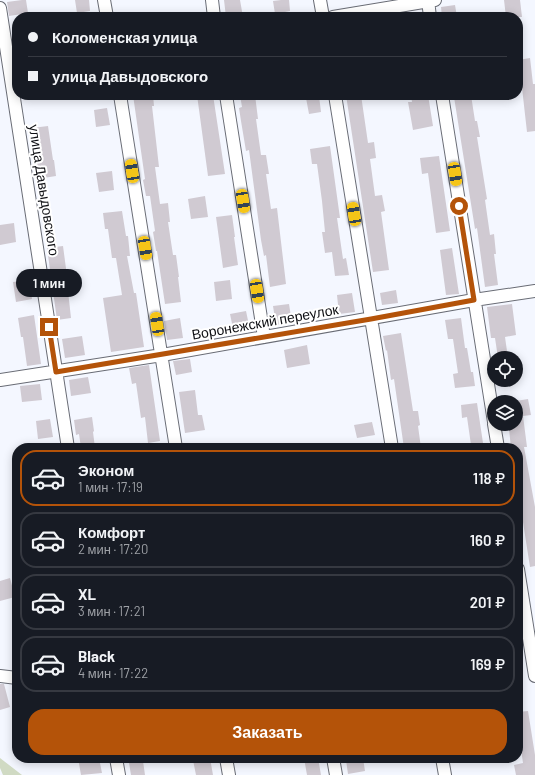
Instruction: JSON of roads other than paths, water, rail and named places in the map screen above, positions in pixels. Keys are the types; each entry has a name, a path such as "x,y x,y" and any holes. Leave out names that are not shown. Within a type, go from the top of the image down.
{"street":[{"path":"104,0 106,12"},
{"path":"212,0 213,12"},
{"path":"320,0 322,12"},
{"path":"362,12 430,0 430,12"},
{"name":"улица Давыдовского","path":"0,8 12,89"},
{"name":"улица Давыдовского","path":"14,100 67,443"},
{"path":"121,100 175,443"},
{"path":"227,100 264,337"},
{"path":"336,100 391,443"},
{"path":"443,100 489,395"},
{"name":"Воронежский переулок","path":"0,380 162,355 474,300 535,291"},
{"path":"495,431 497,443"},
{"path":"525,600 535,676"},
{"path":"0,676 12,677"},
{"path":"117,763 119,775"},
{"path":"227,763 229,775"},
{"path":"334,763 336,775"},
{"path":"443,763 445,775"}]}
